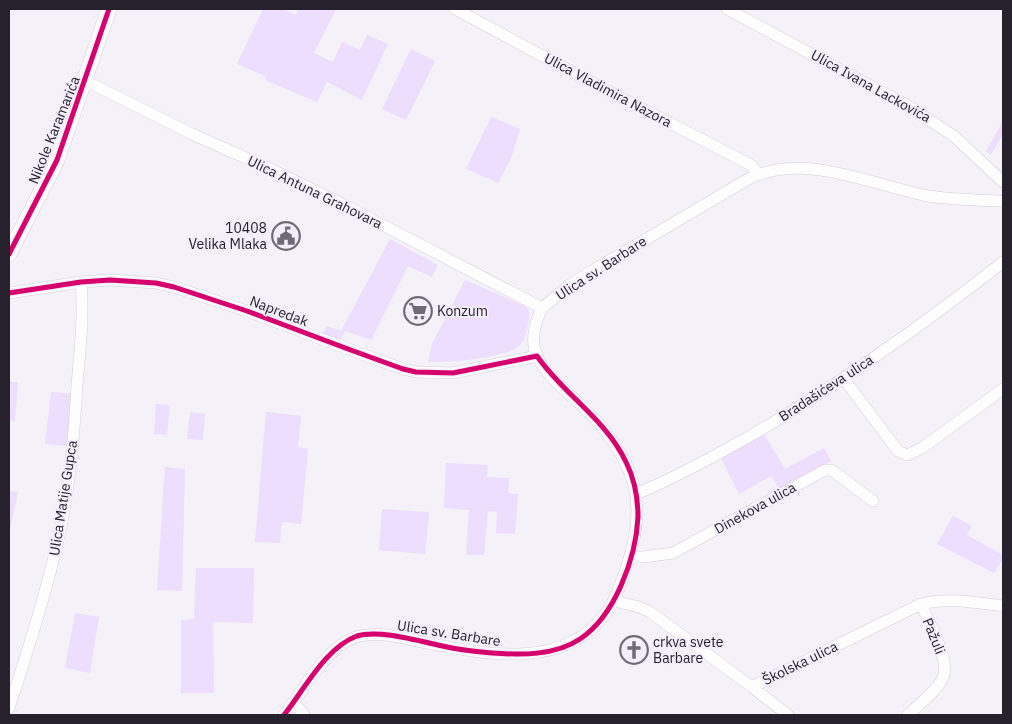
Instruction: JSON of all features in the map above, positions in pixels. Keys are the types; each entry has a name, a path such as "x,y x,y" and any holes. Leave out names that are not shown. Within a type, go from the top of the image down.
{"main road":[{"name":"Nikole Karamarića","path":"9,254 57,160 86,81 109,9"}],"street":[{"name":"Ulica Vladimira Nazora","path":"455,9 751,165 758,174"},
{"name":"Ulica Ivana Lackovića","path":"727,9 885,93 937,123 969,148 1003,182"},
{"name":"Ulica Antuna Grahovara","path":"86,81 192,134 264,166 348,207 542,308"},
{"name":"Ulica sv. Barbare","path":"284,715 323,663 336,649 348,640 360,635 387,635 458,649 521,654 544,652 580,640 606,614 614,601 630,557 638,515 636,494 629,470 618,447 591,415 547,371 537,356 534,347 534,332 542,308 570,285 758,174 787,169 812,169 862,179 924,195 952,199 1003,200"},
{"name":"Bradašićeva ulica","path":"636,494 667,481 726,450 844,379 958,297 1003,262"},
{"name":"Napredak","path":"9,293 81,282 129,280 156,283 247,311 356,352 416,372 454,373 537,356"},
{"name":"Ulica Matije Gupca","path":"9,708 40,609 60,535 74,433 82,335 81,282"},
{"path":"844,379 898,451 907,455 922,448 1003,389"},
{"name":"Dinekova ulica","path":"630,557 650,557 673,553 826,470 831,470 873,501"},
{"name":"Školska ulica","path":"614,601 639,607 650,612 752,687 921,604 950,600 1003,606"},
{"name":"Pažuli","path":"908,715 939,684 945,672 943,659 921,604"},
{"path":"752,687 788,715"},
{"path":"294,703 304,715"}],"shaded area":[{"path":"263,9 284,9 296,15 299,9 336,9 314,53 333,62 342,42 360,50 367,35 388,44 362,100 327,82 317,102 265,80 267,77 237,64"},
{"path":"411,49 435,61 406,120 382,109"},
{"path":"491,117 520,129 512,156 498,183 466,169"},
{"path":"1003,121 1003,134 991,155 986,151"},
{"path":"390,239 438,265 432,277 408,266 371,340 345,331 340,341 322,334 326,326 341,331"},
{"path":"465,280 525,306 530,316 524,338 520,345 513,350 503,353 448,362 428,362 432,344"},
{"path":"9,382 18,382 15,421 9,420"},
{"path":"51,392 76,394 70,446 45,444"},
{"path":"156,404 170,405 167,435 154,434"},
{"path":"190,412 205,414 203,440 187,439"},
{"path":"266,412 301,416 298,447 308,449 301,524 282,522 280,543 255,542"},
{"path":"764,434 785,469 824,448 831,461 779,489 771,476 739,494 721,458"},
{"path":"446,463 488,465 487,477 509,478 508,493 518,494 515,534 496,533 497,512 488,511 484,555 466,555 469,510 444,508"},
{"path":"165,467 185,469 182,591 157,590"},
{"path":"9,491 18,492 9,536"},
{"path":"382,509 429,512 425,554 379,550"},
{"path":"953,516 972,526 967,535 1003,555 1003,559 994,573 937,544"},
{"path":"196,568 254,568 253,623 213,622 214,693 181,693 181,620 194,619"},
{"path":"75,613 99,617 90,673 65,668"}],"cycle path":[{"path":"9,254 57,160 109,9"},
{"path":"9,293 81,282 110,280 156,283 247,311 403,369 416,372 453,373 537,356 547,370 596,420 618,447 629,468 635,489 638,517 633,550 628,568 613,601 604,616 580,639 560,649 514,654 462,650 380,634 357,636 335,649 316,670 284,715"}],"place":[{"name":"10408 Velika Mlaka","path":"286,236"},
{"name":"Konzum","path":"418,311"},
{"name":"crkva svete Barbare","path":"634,650"}]}
